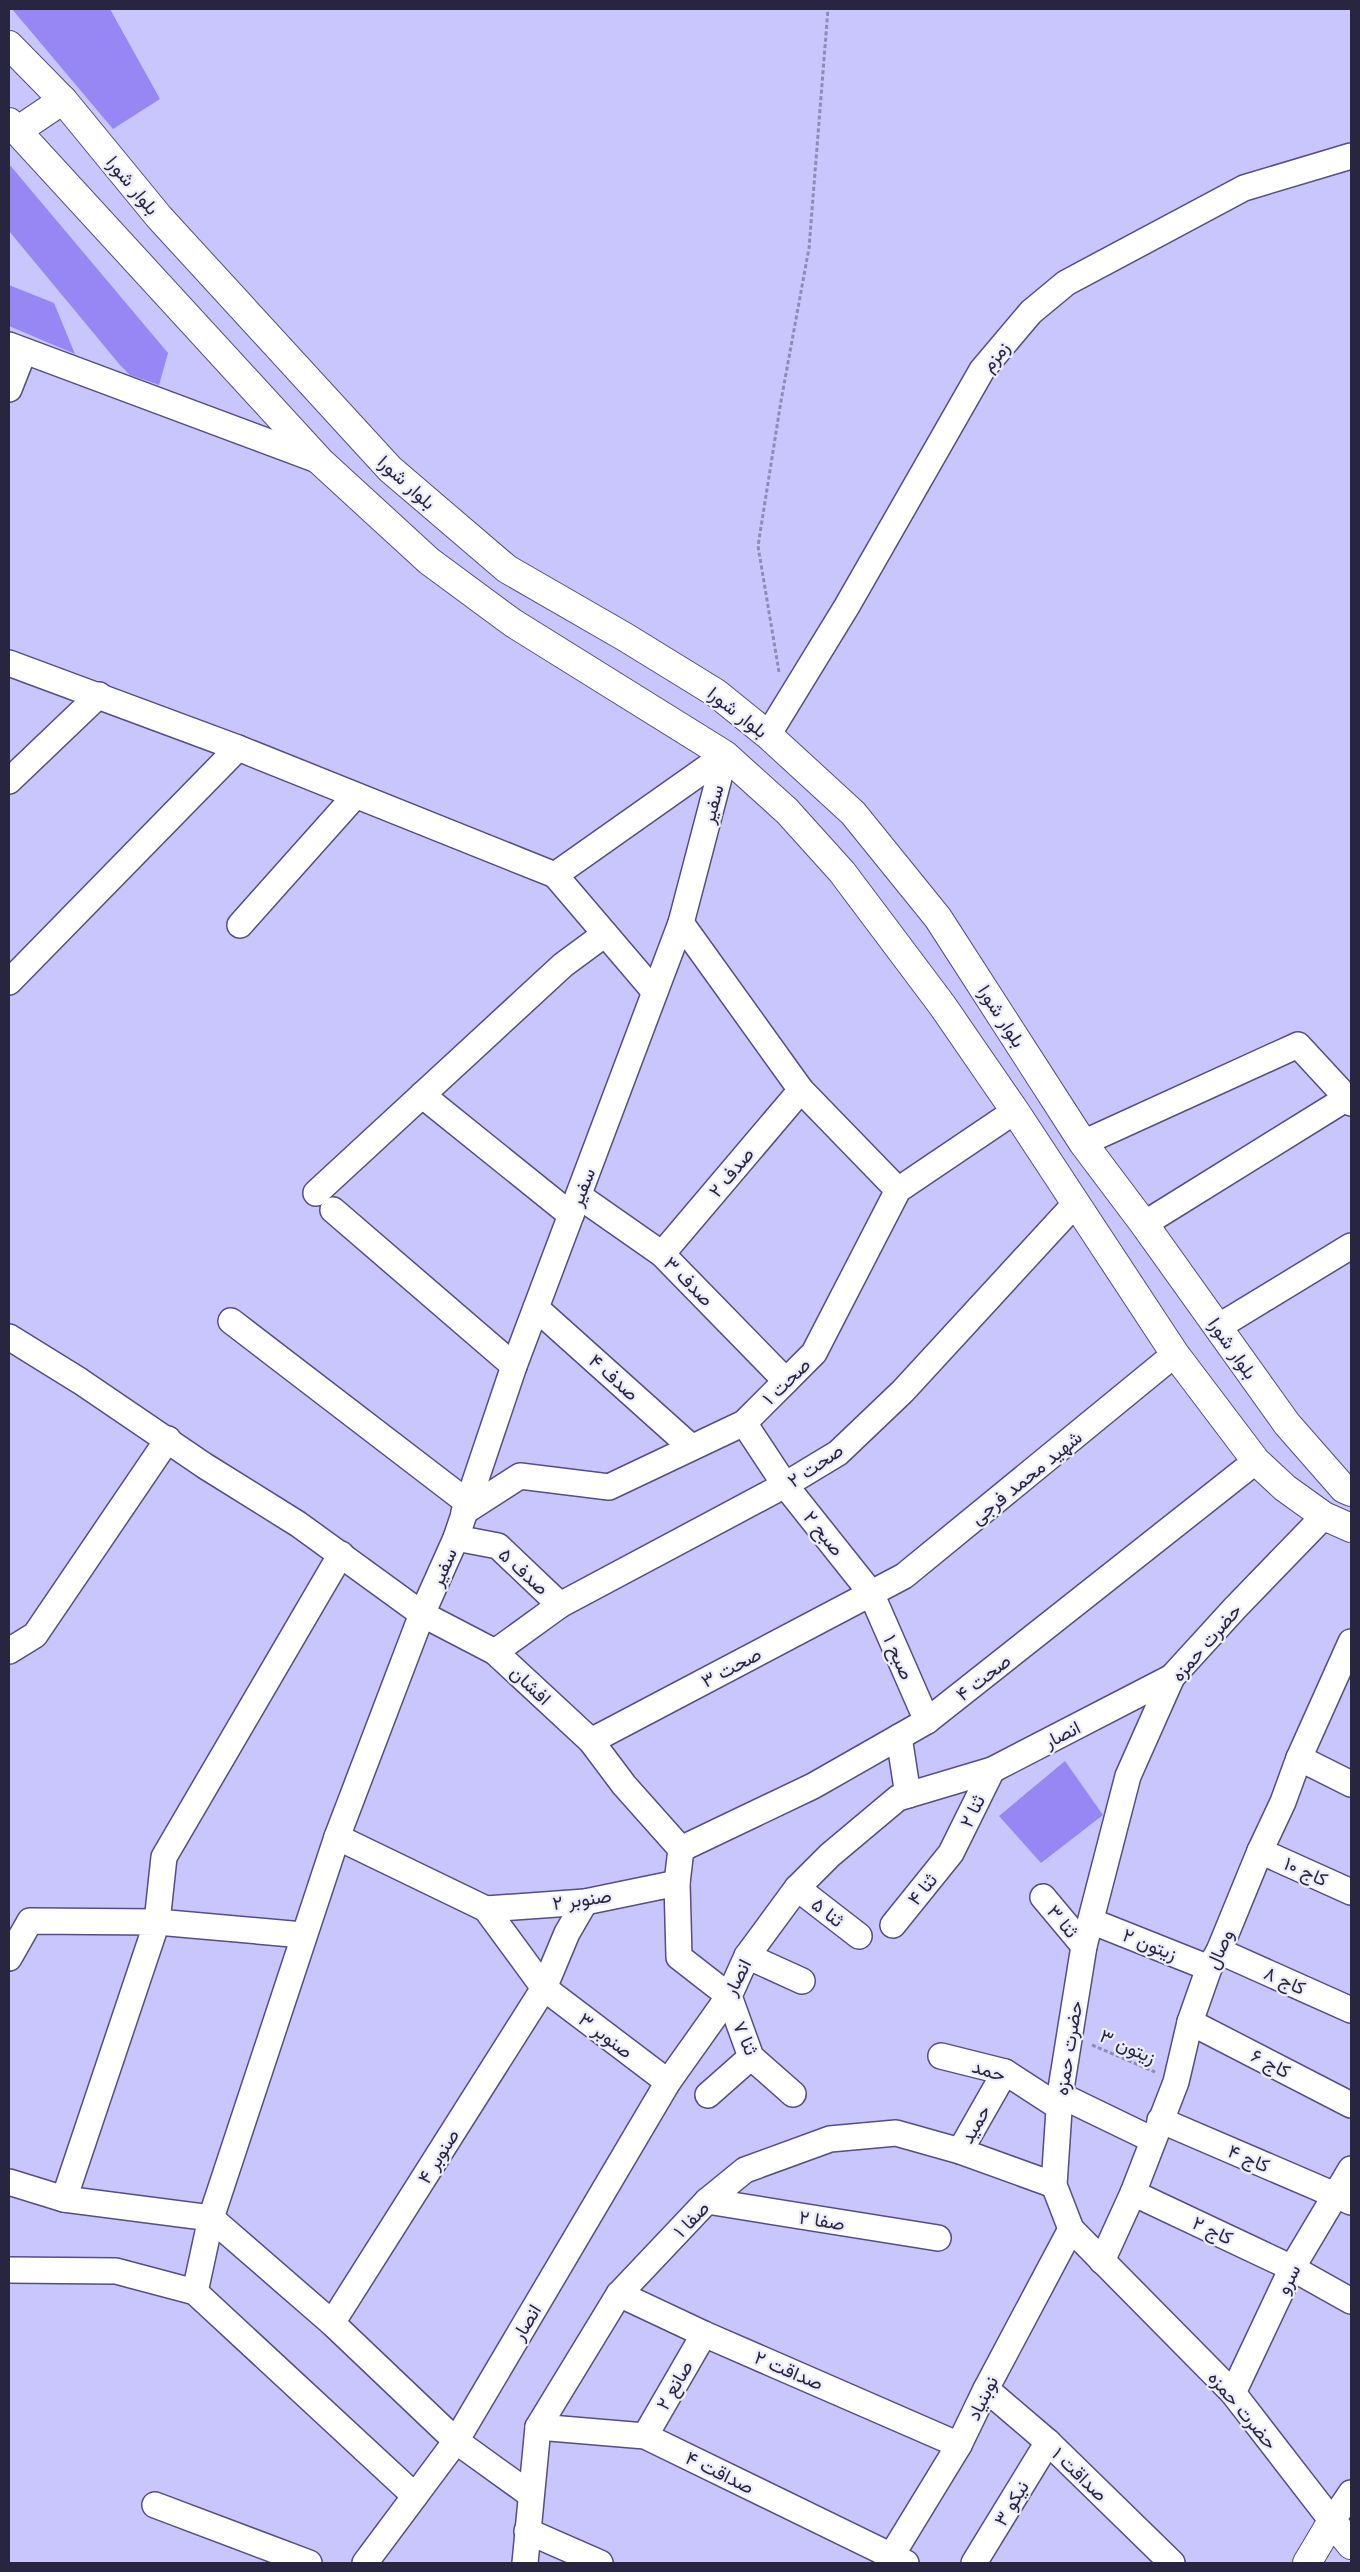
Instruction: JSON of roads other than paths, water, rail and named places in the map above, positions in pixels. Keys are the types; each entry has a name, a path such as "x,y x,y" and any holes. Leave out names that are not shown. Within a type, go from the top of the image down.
{"main road":[{"name":"بلوار شورا","path":"9,45 62,100 160,217 390,469 508,569 625,637 716,693 775,724 853,813 938,918 1083,1143 1144,1224 1287,1424 1344,1489 1351,1492"},
{"path":"62,100 13,126 320,461 429,561 513,623 725,755 787,811 842,872 942,1005 1015,1111 1175,1354 1256,1461 1285,1488 1324,1516 1351,1528"},
{"path":"1015,1111 1058,1103"},
{"path":"1307,2563 1332,2521"},
{"name":"حضرت حمزه","path":"1332,2521 1351,2545"}],"street":[{"name":"زمزم","path":"775,724 847,606 982,370 1031,312 1066,283 1244,188 1351,156"},
{"path":"9,389 17,348 320,461"},
{"path":"9,663 238,748 554,875 654,991"},
{"path":"9,781 99,695"},
{"path":"9,982 238,748"},
{"path":"554,875 725,755"},
{"name":"سفیر","path":"195,2292 211,2218 337,1837 422,1614 456,1538 514,1366 681,923 725,755"},
{"path":"240,925 355,796"},
{"path":"681,923 801,1090 898,1190"},
{"path":"514,1366 324,1202 422,1095 562,965 605,934"},
{"path":"1083,1143 1298,1045 1349,1101 1144,1224"},
{"name":"صدف ۲","path":"662,1254 801,1090"},
{"name":"صدف ۳","path":"422,1095 575,1205 662,1254 786,1381"},
{"name":"صحت ۱","path":"465,1507 520,1476 609,1486 691,1446 744,1423 814,1353 898,1190 1015,1111"},
{"name":"صحت ۲","path":"495,1652 560,1605 785,1485 838,1452 903,1391 1075,1204"},
{"path":"1218,1327 1351,1246"},
{"name":"صدف ۴","path":"536,1308 691,1446"},
{"path":"231,1321 465,1507"},
{"name":"افشان","path":"9,1338 168,1439 341,1554 422,1614 495,1652 591,1741 624,1785 681,1849"},
{"name":"شهید محمد فرجی","path":"871,1592 904,1576 1175,1354"},
{"name":"صبح ۲","path":"744,1423 785,1485 871,1592"},
{"path":"9,1651 35,1634 168,1439"},
{"name":"صحت ۴","path":"681,1849 813,1786 927,1721 1256,1461"},
{"name":"حضرت حمزه","path":"1324,1516 1235,1608 1172,1677 1128,1776 1084,1946 1059,2101 1054,2184 1071,2229 1233,2393 1332,2521"},
{"name":"صدف ۵","path":"456,1538 498,1546 560,1605"},
{"path":"64,2199 156,1922 164,1857 341,1554"},
{"name":"صبح ۱","path":"871,1592 927,1721"},
{"name":"صحت ۳","path":"591,1741 871,1592"},
{"name":"وصال","path":"1102,2261 1133,2193 1176,2082 1190,2022 1214,1959 1283,1802 1299,1758 1351,1642"},
{"name":"انصار","path":"366,2563 456,2441 668,2082 728,1996 746,1956 797,1888 898,1798 992,1770 1172,1677"},
{"path":"899,1737 908,1795"},
{"path":"1299,1758 1351,1784"},
{"name":"ثنا ۲","path":"952,1853 992,1770"},
{"path":"337,1837 486,1908"},
{"path":"681,1849 676,1883 678,1957 728,1996"},
{"name":"کاج ۱۰","path":"1260,1851 1351,1892"},
{"name":"ثنا ۴","path":"893,1925 952,1853"},
{"name":"صنوبر ۲","path":"486,1908 584,1902 676,1883"},
{"name":"ثنا ۵","path":"797,1888 859,1936"},
{"name":"ثنا ۳","path":"1043,1897 1084,1946"},
{"name":"صنوبر ۴","path":"332,2323 544,1988 567,1933 584,1902"},
{"name":"صنوبر ۳","path":"486,1908 544,1988 668,2082"},
{"path":"9,1958 19,1920 156,1922 304,1935"},
{"name":"زیتون ۲","path":"1091,1921 1214,1959"},
{"path":"746,1956 802,1981"},
{"name":"کاج ۸","path":"1214,1959 1351,2010"},
{"name":"ثنا ۷","path":"728,1996 752,2057 793,2094"},
{"name":"کاج ۶","path":"1190,2022 1351,2105"},
{"name":"حمد","path":"941,2056 1005,2072 1059,2101 1156,2130"},
{"path":"708,2095 752,2057"},
{"name":"حمید","path":"960,2151 1005,2072"},
{"name":"کاج ۴","path":"1156,2130 1344,2199"},
{"name":"صفا ۱","path":"525,2563 538,2427 619,2294 707,2202 745,2170 830,2139 896,2133 960,2151 1054,2184"},
{"name":"سرو","path":"1233,2393 1292,2268 1344,2199 1351,2169"},
{"path":"9,2182 64,2199 211,2218 332,2323 456,2441 531,2495"},
{"name":"کاج ۲","path":"1133,2193 1292,2268 1351,2301"},
{"name":"صفا ۲","path":"707,2202 938,2238"},
{"name":"نوبنیاد","path":"895,2560 959,2444 1071,2229"},
{"path":"9,2270 116,2271 195,2292 415,2496"},
{"name":"صداقت ۲","path":"619,2294 704,2334 959,2444"},
{"name":"صانع ۲","path":"645,2436 704,2334"},
{"name":"صداقت ۱","path":"986,2389 1048,2442 1172,2563"},
{"name":"صداقت ۴","path":"538,2427 645,2436 895,2560"},
{"name":"نیکو ۳","path":"974,2563 1048,2442"},
{"path":"1332,2521 1351,2492"},
{"path":"155,2505 309,2563"},
{"path":"527,2531 600,2563"}]}
